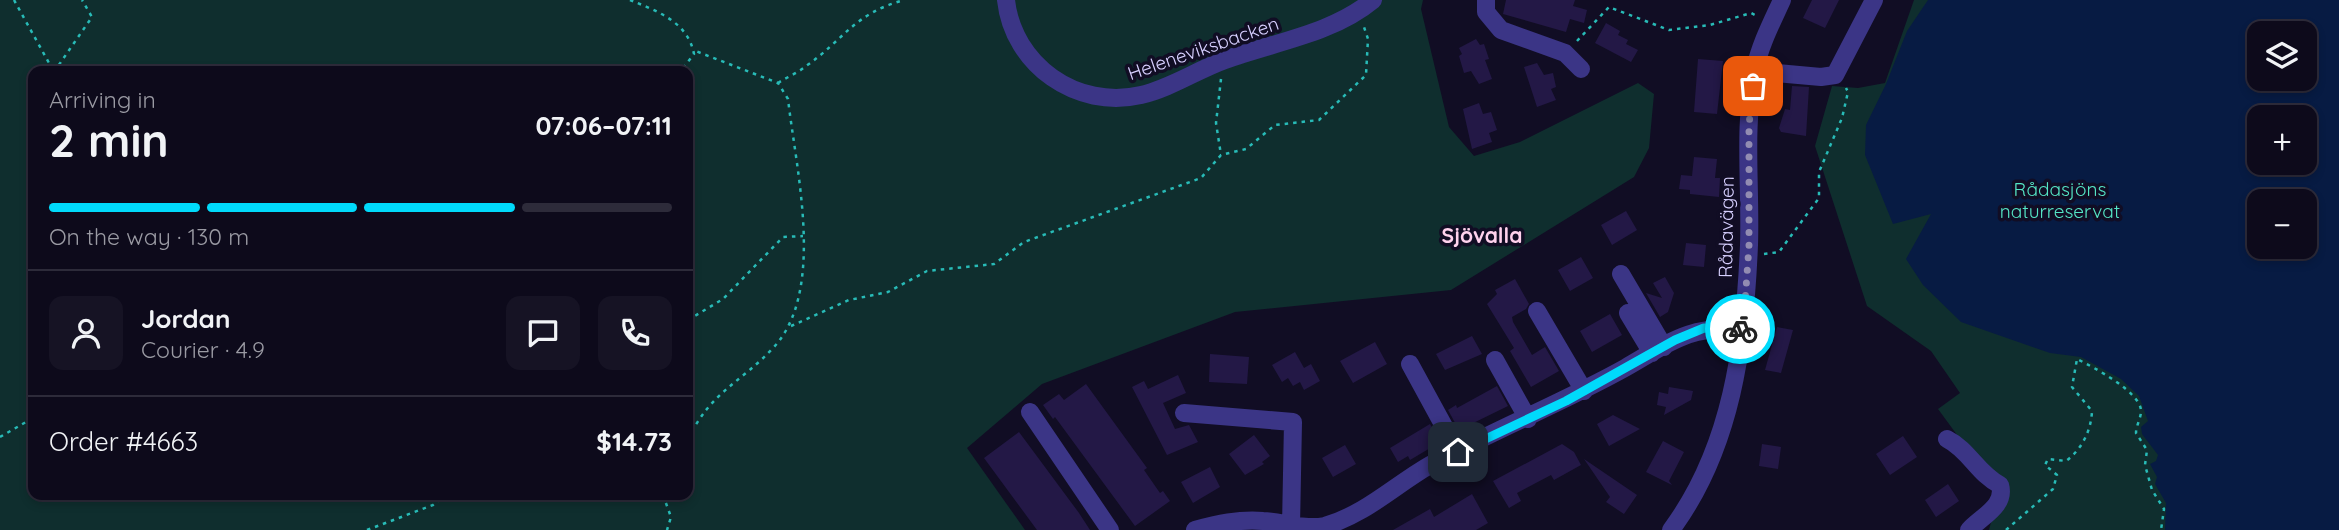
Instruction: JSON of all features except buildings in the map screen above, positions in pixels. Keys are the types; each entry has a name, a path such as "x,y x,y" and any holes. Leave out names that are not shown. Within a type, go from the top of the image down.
{"street":[{"name":"Heleneviksbacken","path":"1006,0 1014,31 1030,59 1048,76 1069,88 1119,97 1141,95 1224,61 1308,34 1366,6"},
{"path":"1486,0 1486,12 1501,30 1565,53 1581,69"},
{"name":"Rådavägen","path":"1671,530 1697,488 1715,449 1735,381 1743,330 1749,246 1749,69 1782,0"},
{"path":"1749,69 1821,77 1835,75 1874,0"},
{"path":"1621,274 1658,350"},
{"path":"1536,311 1584,391"},
{"path":"1628,313 1658,350"},
{"path":"1195,530 1224,522 1263,521 1302,528 1325,526 1378,502 1429,466 1584,391 1704,328 1743,330"},
{"path":"1495,360 1528,419"},
{"path":"1410,364 1458,452"},
{"path":"1030,412 1110,530"},
{"path":"1184,412 1293,422 1302,528"},
{"path":"1947,439 1958,444 1981,473 2000,485 2002,492 1998,504 1969,530"}],"path":[{"path":"14,0 51,66"},
{"path":"58,66 92,17 82,0"},
{"path":"630,0 662,14 682,28 694,50 778,83 788,99 803,236 802,287 791,326 773,348 728,385 706,408 693,430"},
{"path":"778,83 807,66 856,21 878,7 904,0"},
{"path":"791,326 849,300 888,292 927,271 993,264 1024,242 1201,178 1222,155 1246,149 1275,125 1319,120 1366,75 1366,6"},
{"path":"1565,53 1609,7 1669,30 1710,25 1751,13 1760,18"},
{"path":"684,66 694,50"},
{"path":"1222,155 1216,123 1224,61"},
{"path":"1763,254 1779,252 1819,198 1819,172 1849,92 1835,75"},
{"path":"693,317 723,299 783,237 803,236"},
{"path":"2006,530 2053,489 2057,475 2045,465 2048,458 2066,461 2074,454 2091,423 2092,411 2071,387 2077,359 2124,387 2139,405 2141,412 2136,433 2147,450 2145,465 2164,509 2161,530"},
{"path":"0,437 28,421"},
{"path":"367,530 433,505 439,500"},
{"path":"665,500 671,517 667,530"}],"green space":[{"path":"0,0 1423,0 1421,9 1449,127 1474,156 1520,142 1638,83 1654,94 1649,148 1634,177 1451,290 1235,312 1042,384 967,448 1025,530 0,530"},
{"name":"Rådasjöns naturreservat","path":"1914,0 2339,0 2339,530 1989,530 1999,492 1938,409 1960,393 1931,351 1867,306 1815,146 1832,86 1858,88 1885,83"}],"water":[{"name":"Rådasjöns naturreservat","path":"1928,0 2339,0 2339,530 2165,530 2166,503 2155,484 2157,477 2150,464 2156,461 2158,455 2142,434 2141,427 2148,421 2139,396 2121,379 2081,357 2050,353 1961,322 1923,285 1906,259 1931,214 1893,224 1865,155 1866,125 1907,31"}],"way so far":[{"path":"1740,329 1743,330 1749,246 1749,125 1753,86"}],"district":[{"name":"Sjövalla","path":"1482,236"}],"route":[{"path":"1458,452 1566,401 1675,340 1704,328 1740,329"}]}
